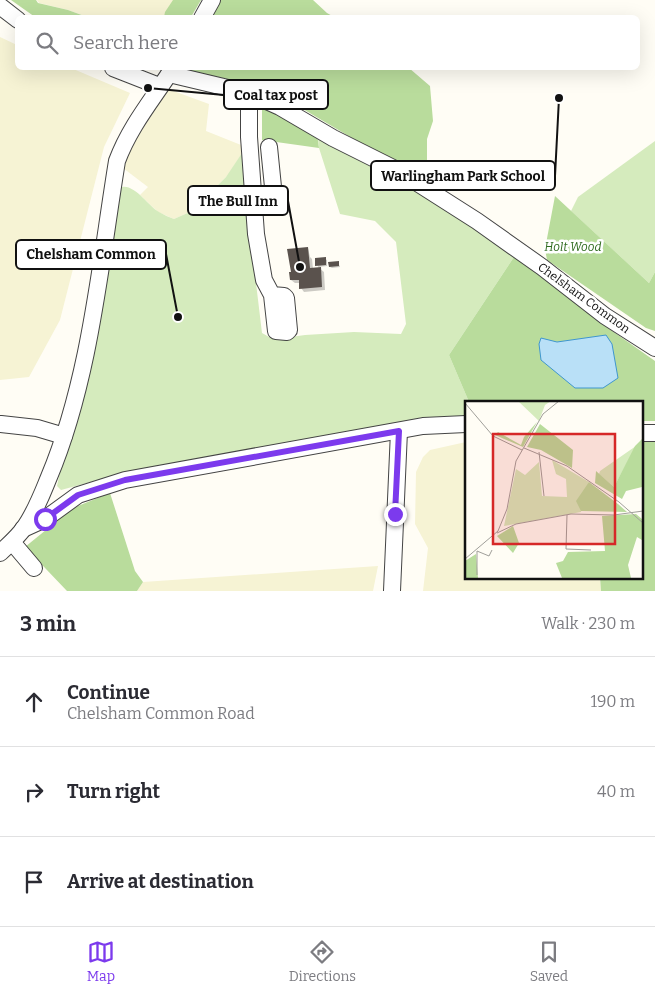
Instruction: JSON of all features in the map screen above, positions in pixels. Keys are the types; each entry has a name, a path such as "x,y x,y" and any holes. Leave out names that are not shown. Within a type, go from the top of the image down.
{"street":[{"path":"204,15 212,0"},
{"path":"0,6 15,18"},
{"name":"Chelsham Common","path":"126,70 167,76 248,93 280,107 333,138 397,170 477,221 542,267 605,316 655,348"},
{"path":"34,568 6,548 24,529 39,501 57,458 74,403 94,306 116,161 136,120 167,76"},
{"path":"248,93 256,234 264,280 272,295"},
{"path":"253,203 270,202 274,197 269,146"},
{"path":"1,424 38,428 64,436"},
{"path":"24,529 45,519 78,495 125,480 422,426 465,424"},
{"path":"392,591 399,431"},
{"path":"642,433 655,433"}],"shaded area":[{"path":"37,0 174,0 167,15 82,15 39,3"},
{"path":"0,37 15,44 15,70 76,70 130,93 104,147 60,320 29,377 0,380"},
{"path":"168,89 209,104 206,131 246,147 228,175 192,211 174,219 158,212 140,195 148,187 123,168 128,152"},
{"path":"465,442 465,578 600,578 601,591 423,591 428,548 415,524 416,472 423,457 430,450"},
{"path":"378,566 373,591 137,591 143,582"}],"green space":[{"path":"11,0 36,0 38,3 82,15 32,15"},
{"path":"173,0 201,0 192,15 164,15"},
{"path":"221,0 313,0 330,15 213,15"},
{"path":"187,70 411,70 430,86 433,121 427,139 427,179 374,151 286,99 259,86"},
{"path":"262,106 317,134 319,148 262,140"},
{"path":"318,138 393,175 516,254 449,355 469,401 465,401 465,416 98,480 61,490 57,486 119,188 130,188 155,209 174,219 192,211 226,177 246,147 252,250 262,333 277,339 354,332 401,334 406,324 396,242 375,221 340,214 319,148"},
{"path":"655,141 655,272 649,283 571,211 578,197"},
{"name":"Holt Wood","path":"555,196 649,283 655,272 655,331 646,328 547,260 545,249"},
{"path":"516,254 601,323 655,361 655,421 642,421 642,401 469,401 449,355"},
{"path":"655,436 655,591 601,591 600,578 642,578 642,437"},
{"path":"110,493 135,571 143,582 137,591 67,591 25,547 73,508"}],"water":[{"path":"606,335 612,344 618,378 603,388 575,388 541,360 539,344 541,338 557,342"}],"building":[{"path":"308,247 310,268 321,267 322,287 299,289 299,280 290,280 289,272 291,272 287,249"},
{"path":"326,257 326,265 315,266 315,258"},
{"path":"339,261 339,266 329,267 328,262"}],"place":[{"name":"Coal tax post","path":"148,88"},
{"name":"Warlingham Park School","path":"559,98"},
{"name":"The Bull Inn","path":"300,267"},
{"name":"Chelsham Common","path":"178,317"}],"route":[{"path":"45,519 78,495 125,480 399,431 395,514"}]}
